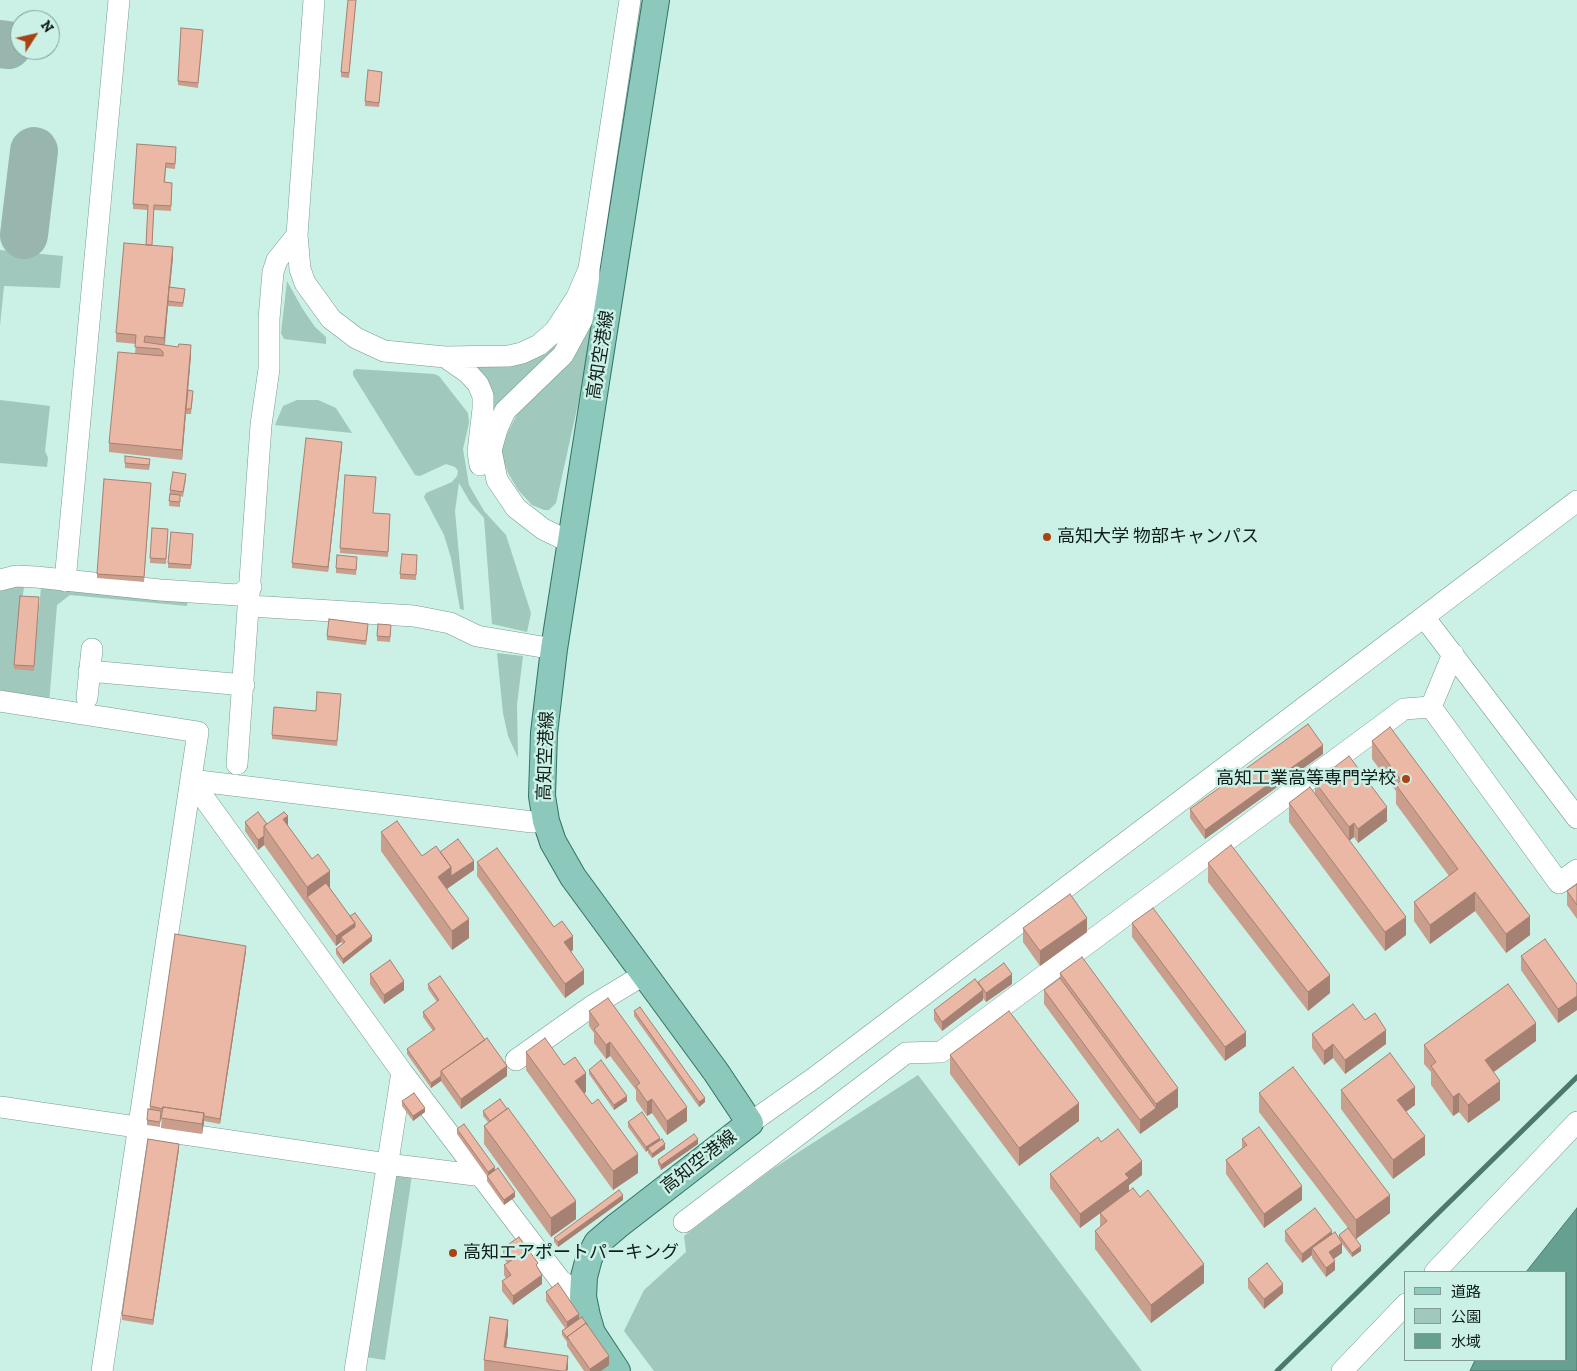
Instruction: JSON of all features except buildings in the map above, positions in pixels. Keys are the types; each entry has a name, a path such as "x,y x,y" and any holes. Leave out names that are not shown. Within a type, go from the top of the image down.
{"main road":[{"name":"高知空港線","path":"617,1371 592,1333 584,1297 584,1277 589,1258 597,1243 750,1122 716,1072 642,973 574,877 553,842 546,821 542,796 542,759 554,649 656,0"}],"street":[{"path":"65,581 119,0"},
{"path":"314,0 297,236 300,268 305,283 318,302 344,331 384,351 445,357 522,354 539,345 555,332 568,314 589,269"},
{"path":"570,542 544,529 526,517 512,504 497,480 492,450 496,428 505,411 552,367 573,338 589,299 589,269 630,0"},
{"path":"237,764 262,425 269,368 269,319 273,272 277,260 297,236"},
{"path":"445,357 468,373 478,384 483,396 484,409 478,452 480,470 492,496 508,517 541,540 570,542"},
{"path":"750,1122 814,1078 1577,501"},
{"path":"0,580 16,576 160,590 238,595 414,616 450,623 477,636 554,649"},
{"path":"1424,617 1577,818"},
{"path":"87,698 92,649"},
{"path":"1431,708 1452,654"},
{"path":"90,671 244,685"},
{"path":"0,702 198,732 102,1371"},
{"path":"1431,708 1559,883 1577,870"},
{"path":"684,1222 906,1052 941,1052 1404,709 1431,708"},
{"path":"191,780 532,822 546,821"},
{"path":"191,780 402,1072 560,1280 584,1297"},
{"path":"516,1060 592,1006 635,980 642,973"},
{"path":"355,1371 402,1072"},
{"path":"0,1107 387,1164 482,1176"},
{"path":"1436,1271 1577,1122"},
{"path":"1342,1371 1404,1306"}],"green space":[{"path":"639,0 644,0 585,373 556,503 549,510 544,510 532,505 518,490 508,473 500,453 503,442 521,406 558,372"},
{"path":"0,250 63,256 60,288 4,286 0,326"},
{"path":"287,281 315,327 326,337 326,344 284,339 281,333"},
{"path":"557,338 562,343 493,418 488,382 476,366"},
{"path":"356,369 434,374 439,376 468,413 469,423 463,449 469,485 484,511 506,535 531,613 527,632 492,624 484,518 470,502 459,483 455,511 464,610 460,609 451,558 444,535 424,497 426,493 452,482 457,476 458,471 455,467 446,464 420,476 415,475 353,375 353,371"},
{"path":"0,400 50,406 45,451 48,458 47,467 0,463"},
{"path":"297,400 318,400 336,408 352,433 275,425 283,406"},
{"path":"18,586 24,587 22,601 33,671 41,588 188,599 187,606 70,595 57,605 49,704 0,697 0,591"},
{"path":"497,653 523,656 517,705 518,758 508,736 503,713"},
{"path":"918,1075 1142,1371 654,1371 624,1331 644,1290 686,1252 684,1236 771,1170"},
{"path":"392,1172 412,1175 385,1360 365,1357"}],"water":[{"path":"1577,1208 1577,1371 1470,1371 1475,1361 1567,1361 1567,1271 1527,1271"}],"waterway":[{"path":"1277,1371 1577,1077"}],"taxiway":[{"path":"0,44 8,45"},
{"path":"24,235 34,151"}],"place":[{"name":"高知大学 物部キャンパス","path":"1047,537"},
{"name":"高知工業高等専門学校","path":"1406,779"},
{"name":"高知エアポートパーキング","path":"453,1253"}]}
